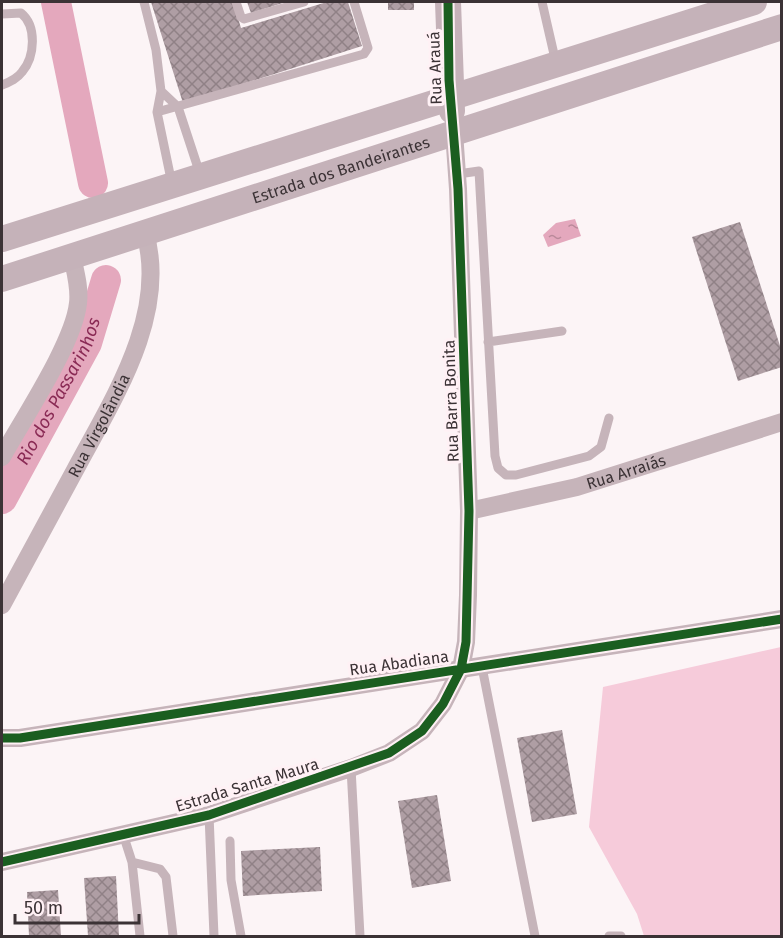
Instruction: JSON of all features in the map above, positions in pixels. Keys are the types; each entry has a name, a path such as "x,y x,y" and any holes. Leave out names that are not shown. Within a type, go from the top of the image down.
{"main road":[{"name":"Rua Arauá","path":"448,2 454,132"},
{"path":"2,239 754,2"},
{"name":"Estrada dos Bandeirantes","path":"2,279 782,27"}],"street":[{"name":"Rua Barra Bonita","path":"454,132 458,174 470,511 466,642 461,669"},
{"name":"Rua Virgolândia","path":"2,605 114,398 134,351 151,284 151,253 145,233"},
{"path":"2,457 72,327 78,294 72,256"},
{"name":"Rua Arraiás","path":"470,511 577,487 782,422"},
{"name":"Rua Abadiana","path":"11,738 782,619"},
{"name":"Estrada Santa Maura","path":"2,862 209,815 351,768 389,753 422,731 443,704 461,669"}],"lane":[{"path":"144,2 153,30 161,90 157,112 172,185"},
{"path":"236,2 240,17 250,20 304,2"},
{"path":"157,112 364,54 368,48 354,2"},
{"path":"542,2 556,63"},
{"path":"2,14 21,13 26,17 32,47 23,72 14,80 2,85"},
{"path":"161,90 178,107 201,177"},
{"path":"458,174 478,171 495,456 498,468 506,475 516,475 589,456 601,447 609,418"},
{"path":"488,342 562,331"},
{"path":"482,667 535,936"},
{"path":"351,768 360,936"},
{"path":"209,815 214,936"},
{"path":"123,834 132,862 140,936"},
{"path":"230,841 231,880 241,936"},
{"path":"132,862 160,869 166,877 173,936"},
{"path":"609,936 621,936"}],"shaded area":[{"path":"781,647 781,936 644,936 637,914 589,827 603,687"}],"water":[{"path":"575,219 581,236 548,247 543,235 556,223"}],"building":[{"path":"151,2 233,2 241,28 327,2 348,2 362,46 183,103"},
{"path":"247,2 286,2 251,13"},
{"path":"388,2 414,2 414,10 388,10"},
{"path":"740,222 782,352 782,367 738,381 692,237"},
{"path":"562,730 577,814 532,822 517,738"},
{"path":"437,795 451,881 412,888 398,801"},
{"path":"320,847 322,891 243,896 241,851"},
{"path":"116,876 119,936 88,936 84,878"},
{"path":"58,890 61,936 29,936 27,892"}],"waterway":[{"path":"56,2 93,183"},
{"name":"Rio dos Passarinhos","path":"2,499 87,343 106,280"}],"cycle path":[{"path":"2,862 209,815 389,753 422,731 443,704 461,669 466,642 469,511 458,189 449,80 448,2"},
{"path":"2,738 20,738 782,619"}]}
